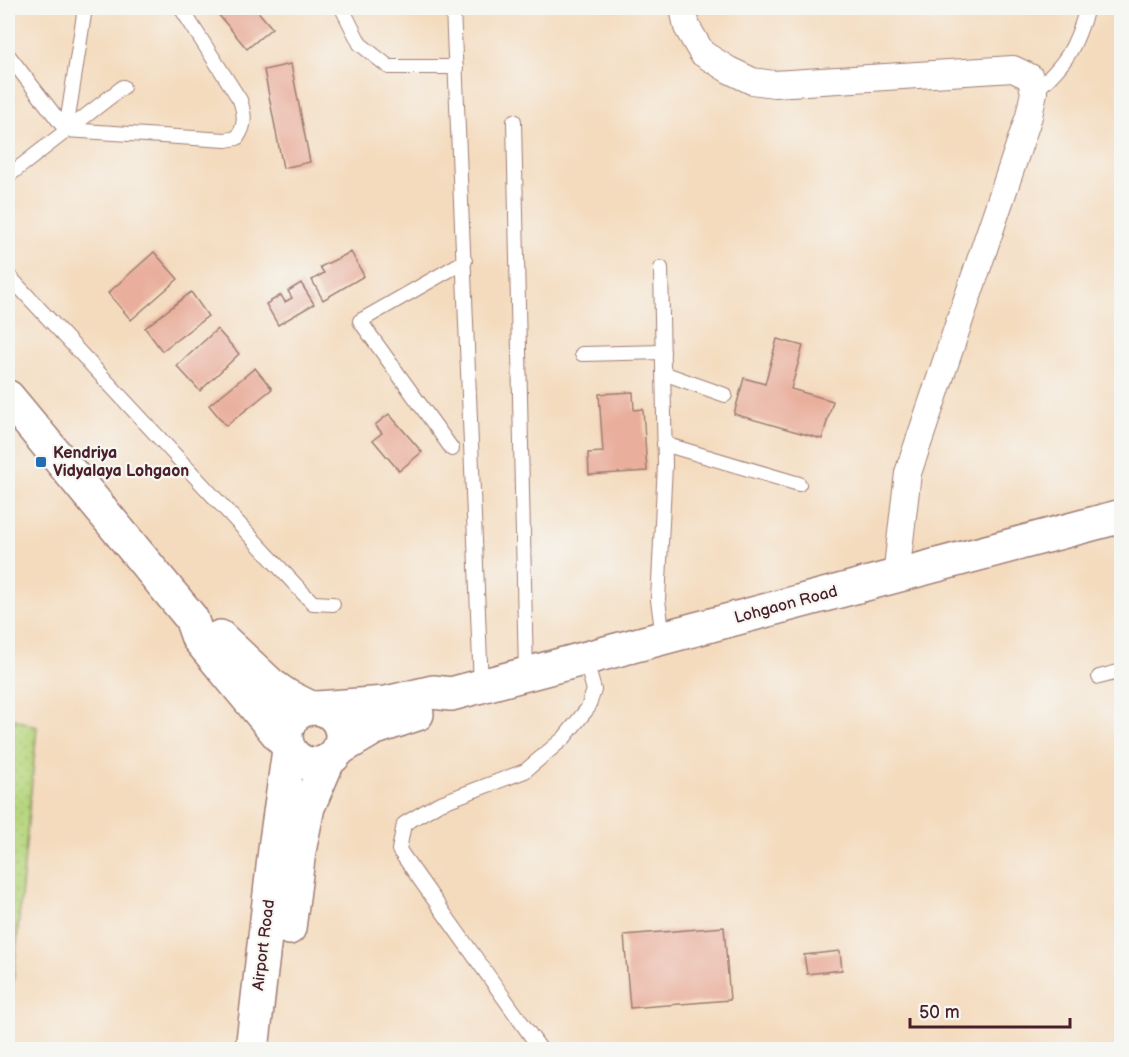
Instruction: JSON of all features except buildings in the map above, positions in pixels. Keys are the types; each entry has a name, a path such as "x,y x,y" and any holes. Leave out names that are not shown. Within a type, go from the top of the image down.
{"main road":[{"path":"8,397 191,618 198,638 297,759 306,764 317,765 373,729 390,721 437,708 466,690"},
{"name":"Lohgaon Road","path":"466,690 1122,516"},
{"path":"191,618 212,629 271,685 286,696 327,711 339,723 343,733 309,807 299,851 273,1050"},
{"path":"288,747 286,734 292,718 301,711 314,708 367,706 434,692 466,690"},
{"name":"Airport Road","path":"252,1050 288,747"}],"street":[{"path":"683,8 687,27 702,53 752,81 774,84 1013,69 1030,77 1034,92 1029,116 908,473 896,576"}],"lane":[{"path":"66,130 85,8"},
{"path":"8,55 66,130 226,141 237,138 243,129 245,115 240,100 181,8"},
{"path":"342,8 360,44 389,67 456,67"},
{"path":"453,8 465,261 466,690"},
{"path":"1034,92 1056,73 1066,60 1078,39 1086,8"},
{"path":"8,176 123,87"},
{"path":"514,121 526,674"},
{"path":"452,449 360,321 465,261"},
{"path":"661,268 664,444 658,600 663,638"},
{"path":"8,274 304,594 313,603 333,604"},
{"path":"582,354 663,352"},
{"path":"663,373 726,395"},
{"path":"664,444 799,484"},
{"path":"541,1050 399,850 404,824 438,804 525,771 564,738 588,708 594,690 585,658"},
{"path":"1099,677 1122,671"}],"green space":[{"path":"8,717 37,727 8,1035"}],"place":[{"name":"Kendriya Vidyalaya Lohgaon","path":"41,462"}]}
